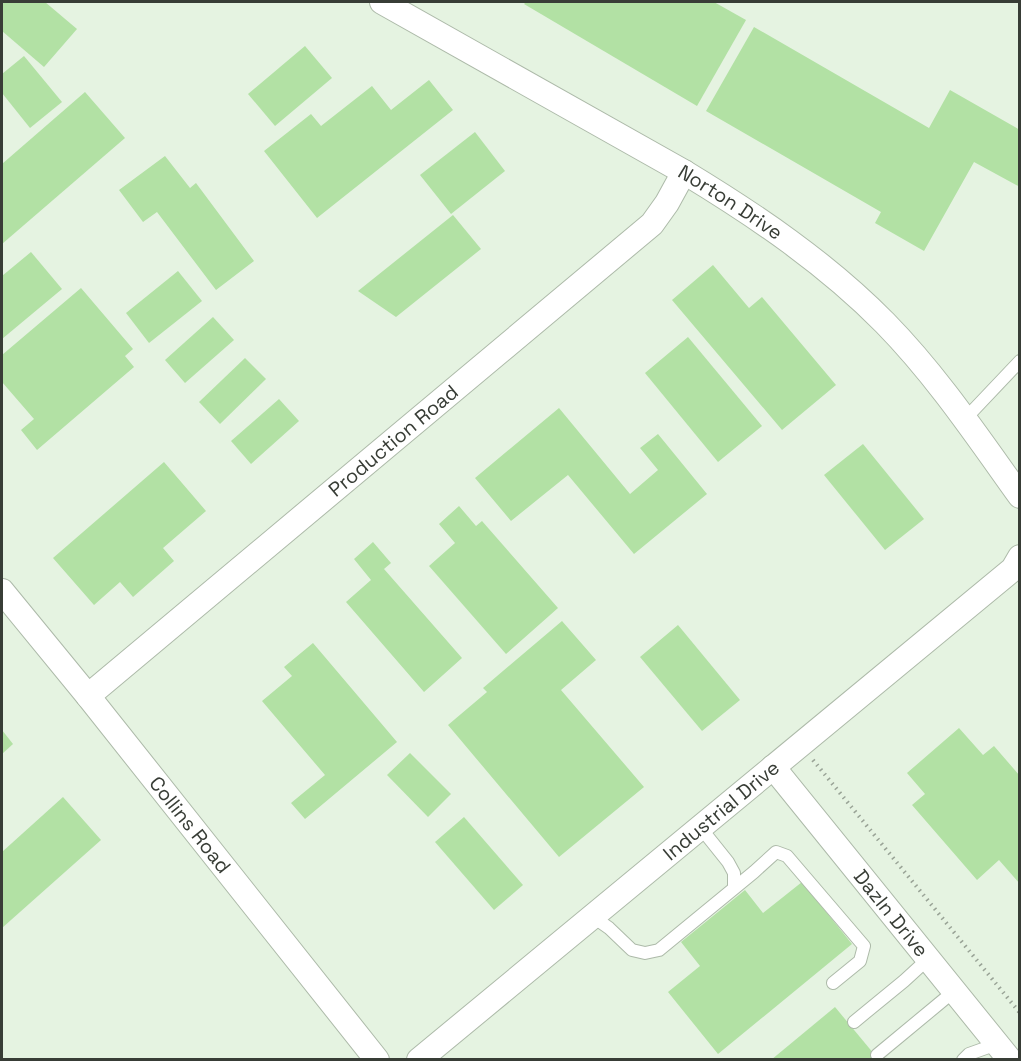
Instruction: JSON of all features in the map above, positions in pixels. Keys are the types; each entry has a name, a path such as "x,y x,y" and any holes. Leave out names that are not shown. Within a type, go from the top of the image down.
{"street":[{"name":"Norton Drive","path":"382,2 684,172 793,243 845,285 885,323 923,364 966,419"},
{"name":"Production Road","path":"88,696 652,224 684,172"},
{"path":"966,419 1020,496"},
{"name":"Industrial Drive","path":"419,1059 1013,569 1020,557"},
{"name":"Collins Road","path":"2,591 377,1059"},
{"name":"Dazln Drive","path":"773,766 1004,1052"}],"lane":[{"path":"966,419 1020,362"},
{"path":"700,827 728,862 734,873 734,887"},
{"path":"592,916 633,950 645,953 659,950 776,852 787,856 864,946 860,961 833,983"},
{"path":"854,1022 928,959"},
{"path":"877,1055 947,997 957,994"},
{"path":"963,1059 969,1054 1004,1052"}],"path":[{"path":"800,744 1020,1013"}],"building":[{"path":"2,2 45,2 77,29 44,67 2,31"},
{"path":"526,2 714,2 746,20 697,106 524,4"},
{"path":"754,27 929,128 950,90 1020,130 1020,187 974,162 924,251 875,223 881,212 706,111"},
{"path":"305,46 332,78 275,126 248,94"},
{"path":"24,56 62,102 30,128 2,93 2,74"},
{"path":"429,80 453,110 317,218 264,151 311,114 321,126 372,86 391,110"},
{"path":"85,92 125,138 2,244 2,164"},
{"path":"475,132 505,171 451,214 420,175"},
{"path":"165,156 190,188 196,183 254,261 216,290 157,212 143,222 119,190"},
{"path":"453,215 481,249 396,317 358,291"},
{"path":"31,252 62,289 2,339 2,276"},
{"path":"713,265 749,308 762,297 836,385 782,430 672,300"},
{"path":"178,271 202,301 149,343 126,313"},
{"path":"81,288 133,349 125,356 134,367 37,450 21,430 34,419 2,382 2,355"},
{"path":"213,317 234,340 185,383 165,360"},
{"path":"688,337 762,426 718,462 645,373"},
{"path":"245,358 266,379 220,424 199,402"},
{"path":"279,399 299,421 251,464 231,441"},
{"path":"559,408 630,494 658,470 640,448 658,434 707,494 634,554 568,475 511,521 475,478"},
{"path":"863,444 924,519 885,550 824,475"},
{"path":"164,462 206,511 163,548 174,561 133,597 120,582 94,605 53,558"},
{"path":"459,506 476,526 482,521 558,608 506,654 429,566 455,543 439,524"},
{"path":"373,542 391,563 384,569 462,658 424,692 346,602 371,580 354,559"},
{"path":"562,621 596,660 561,690 644,787 559,857 448,725 487,692 483,688"},
{"path":"678,625 740,700 702,731 640,657"},
{"path":"313,643 397,742 305,819 291,803 325,775 262,701 292,676 284,667"},
{"path":"959,728 983,755 994,746 1020,776 1020,884 999,860 977,880 912,805 925,794 907,773"},
{"path":"2,730 13,744 2,754"},
{"path":"410,753 451,794 428,817 387,775"},
{"path":"63,797 101,840 2,928 2,852"},
{"path":"464,817 523,885 494,910 435,842"},
{"path":"802,882 852,944 718,1054 668,992 700,966 681,942 745,890 763,913"},
{"path":"835,1007 879,1060 771,1060"}]}
